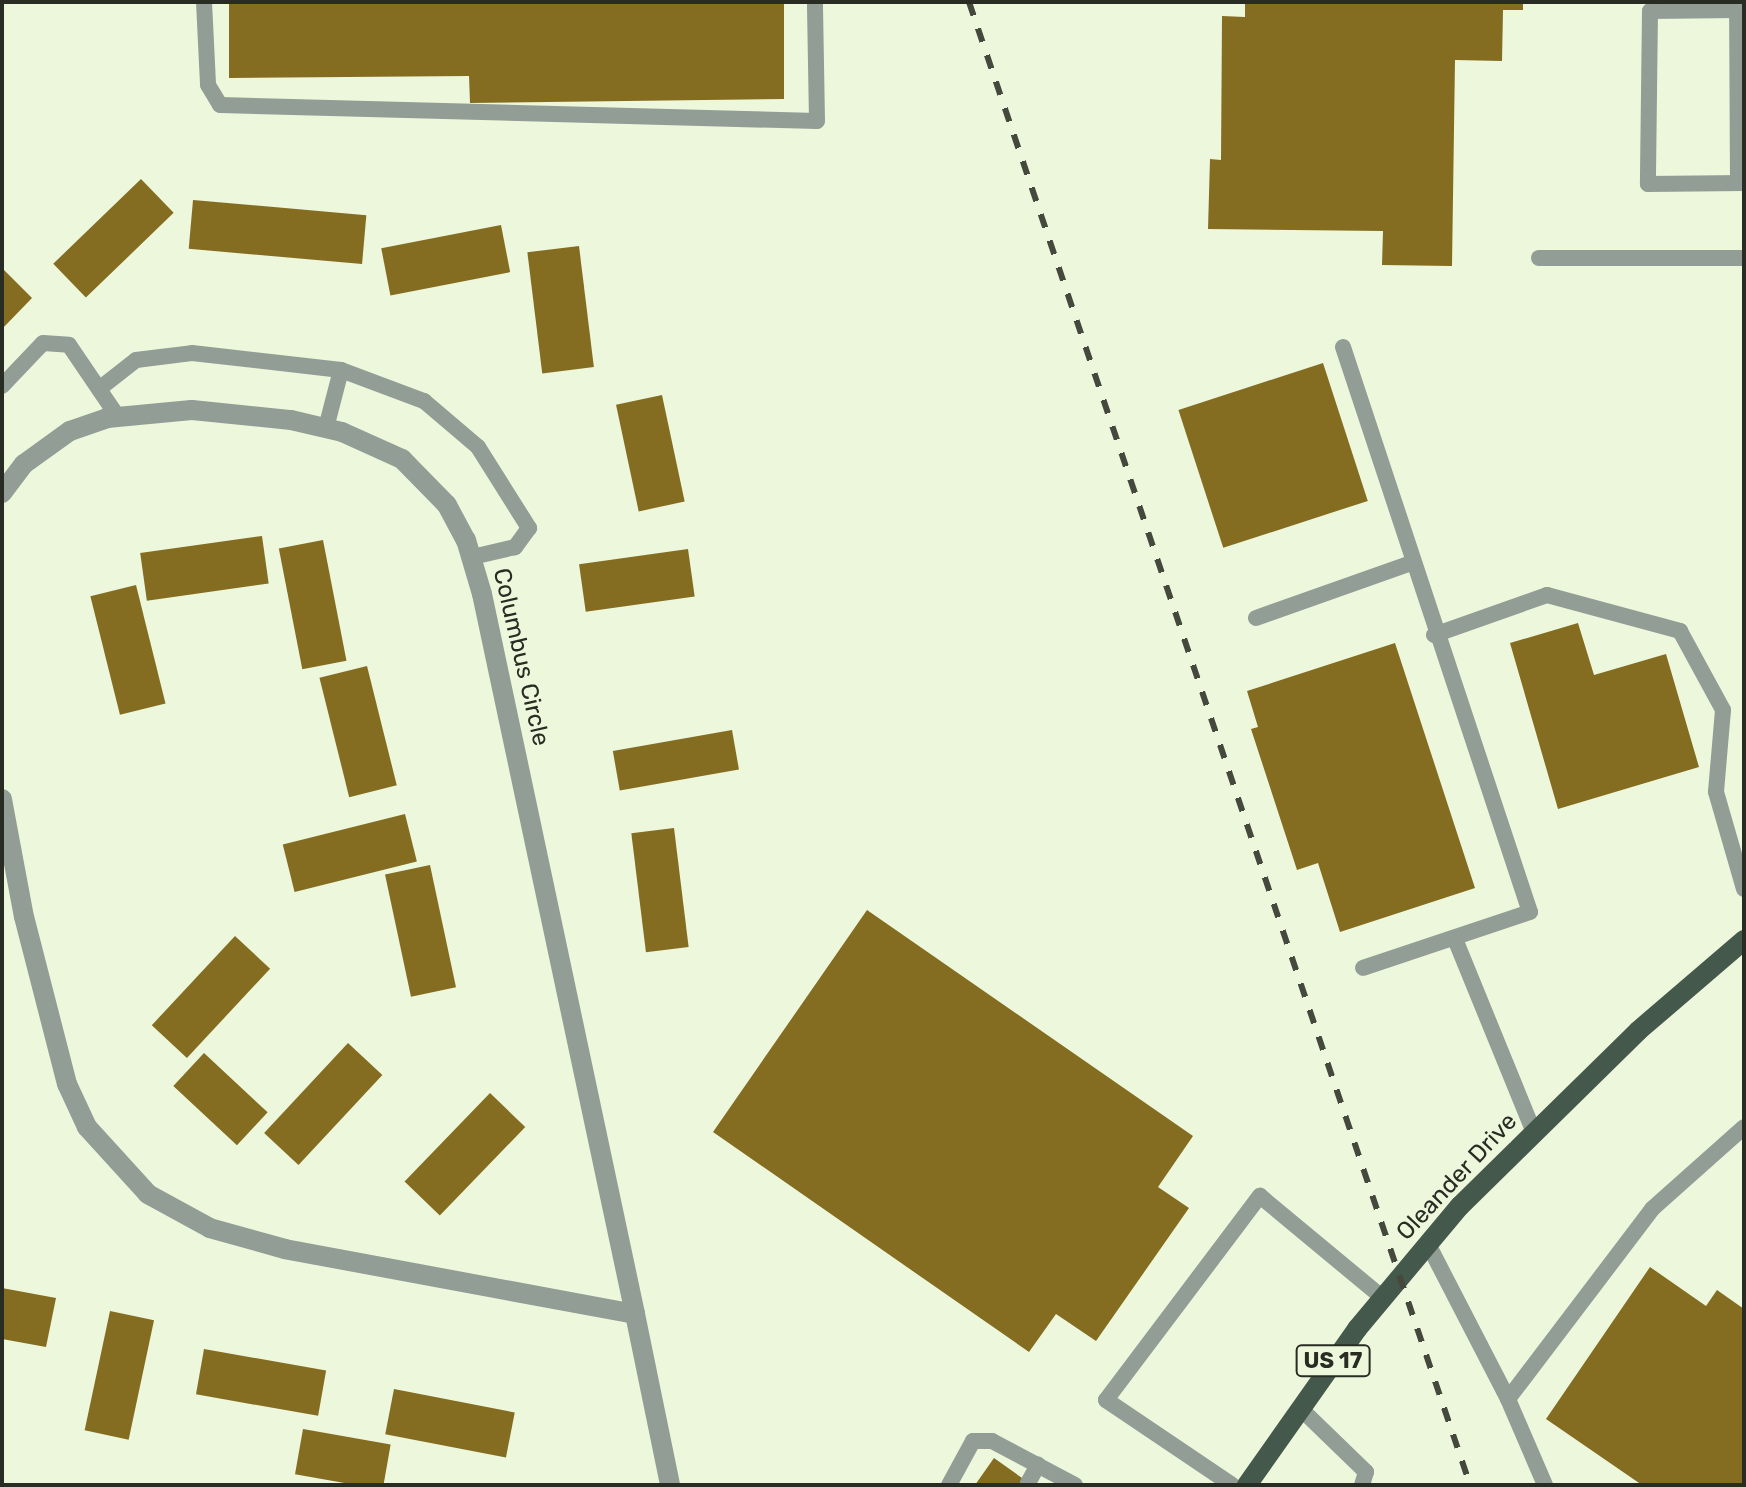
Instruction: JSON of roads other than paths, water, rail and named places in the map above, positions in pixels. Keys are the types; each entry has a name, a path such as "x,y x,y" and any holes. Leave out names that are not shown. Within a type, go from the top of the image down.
{"main road":[{"name":"Oleander Drive","path":"1247,1485 1300,1408 1428,1244 1534,1133 1638,1031 1744,940"}],"street":[{"name":"Columbus Circle","path":"2,493 45,446 70,431 118,417 192,410 326,428 384,449 419,474 447,505 472,557 670,1485"},
{"path":"2,799 24,917 67,1084 87,1127 148,1194 210,1228 285,1249 635,1314"}],"lane":[{"path":"204,2 208,85 220,105 817,121 815,2"},
{"path":"1737,10 1741,183 1648,184 1650,11 1737,10"},
{"path":"1539,258 1744,258"},
{"path":"2,386 43,343 69,345 118,417"},
{"path":"1343,347 1434,635 1530,912 1363,968"},
{"path":"99,389 136,360 192,353 341,370 424,401 478,447 529,528 515,547 472,557"},
{"path":"326,428 341,370"},
{"path":"1256,618 1411,563"},
{"path":"1434,635 1547,595 1680,631 1723,710 1716,792 1744,889"},
{"path":"1455,939 1534,1133"},
{"path":"1508,1399 1652,1209 1744,1127"},
{"path":"1232,1485 1106,1400 1260,1196 1383,1298"},
{"path":"1428,1244 1508,1399 1545,1485"},
{"path":"1300,1408 1366,1472 1362,1485"},
{"path":"949,1485 973,1441 992,1441 1075,1485"},
{"path":"1028,1483 1038,1465"}],"railway":[{"path":"969,2 1470,1485"}]}
